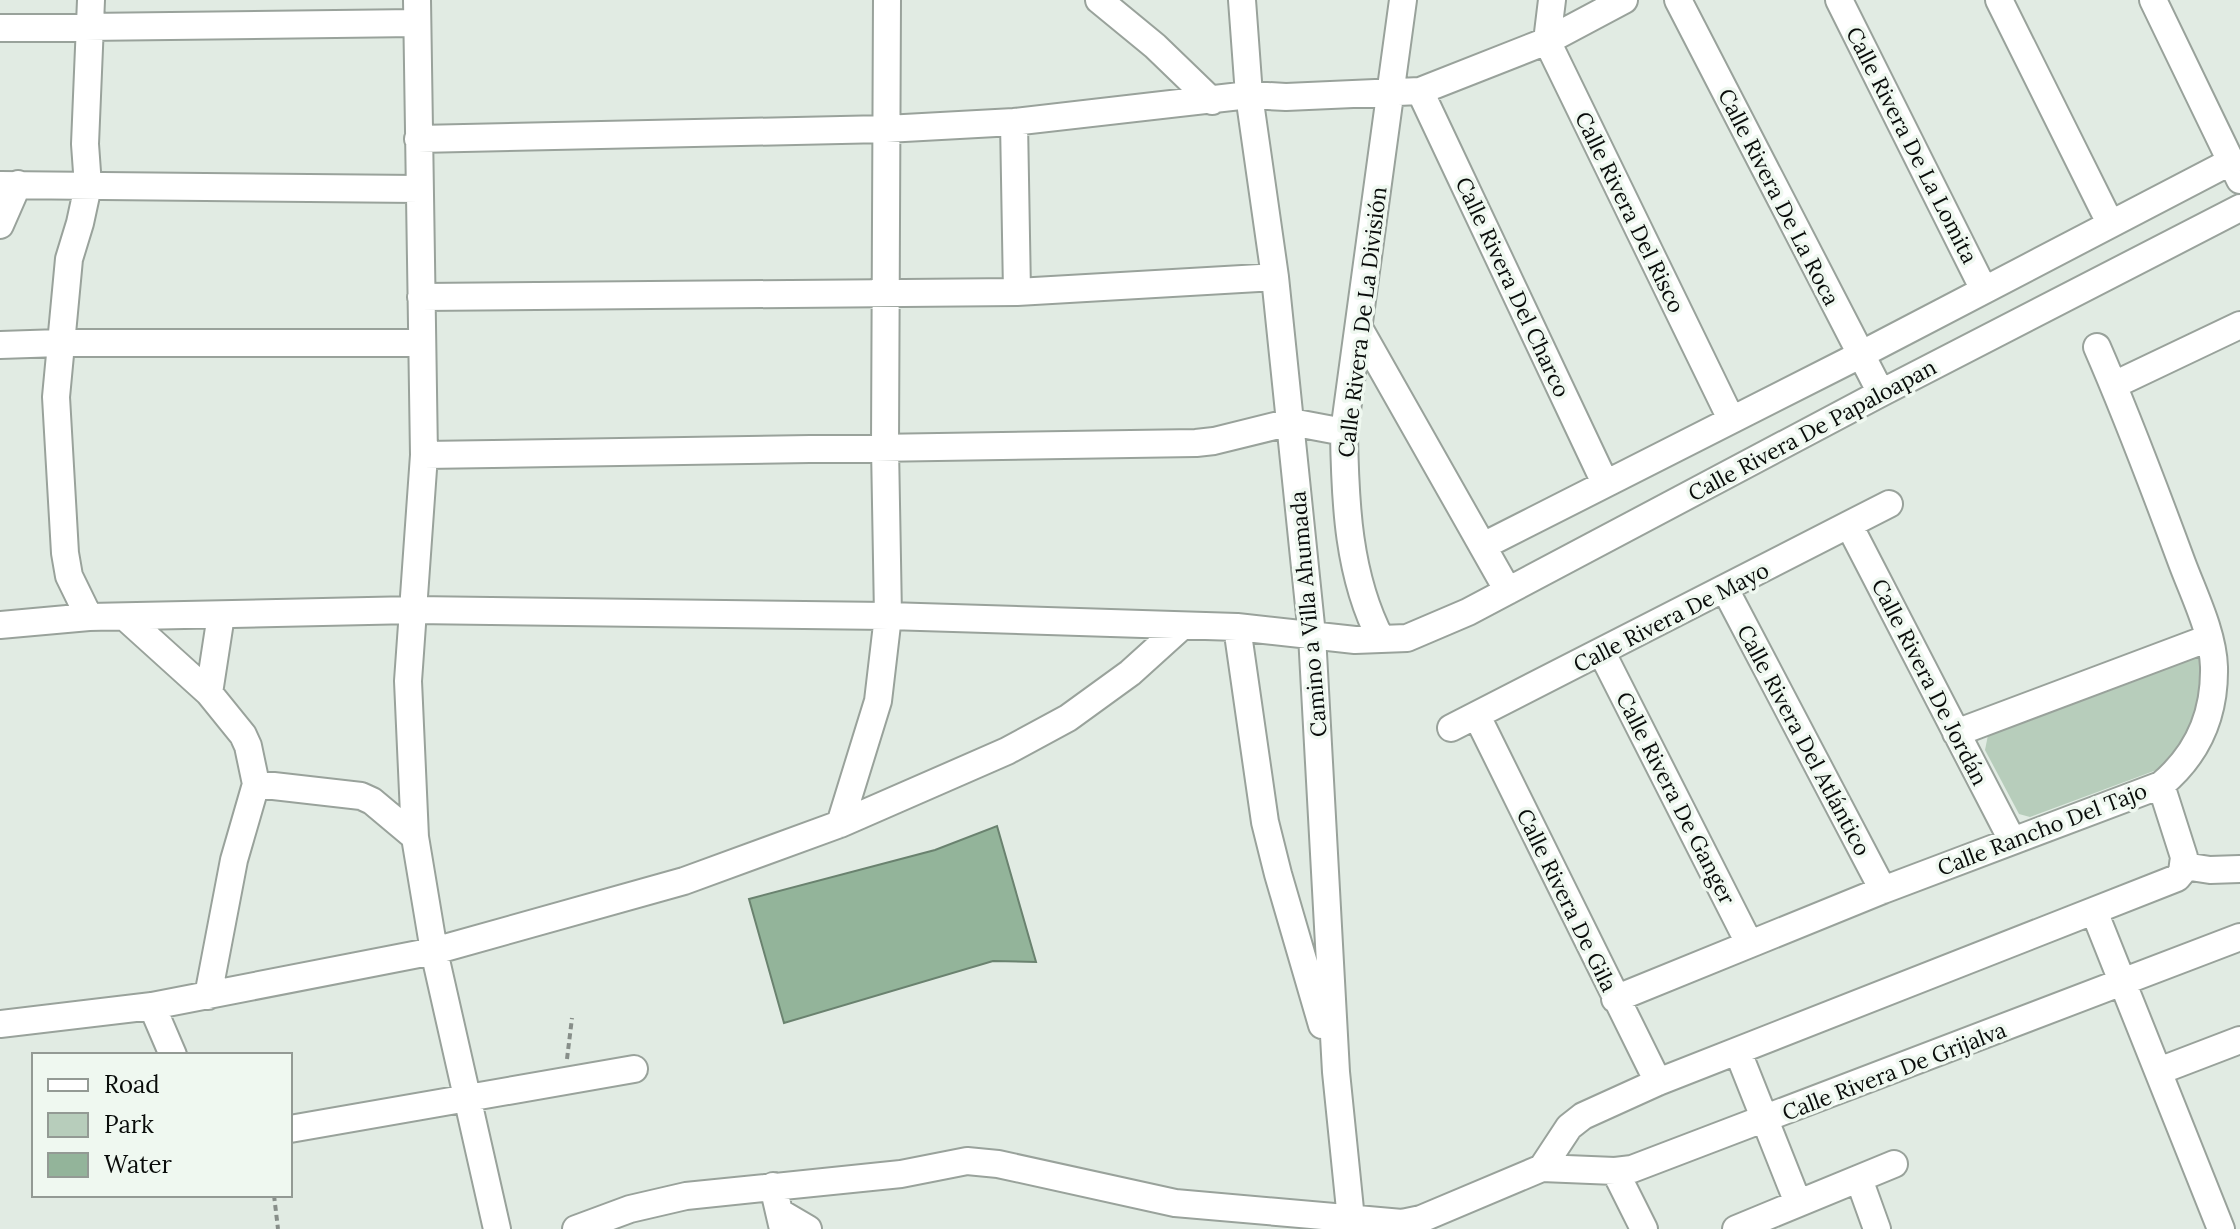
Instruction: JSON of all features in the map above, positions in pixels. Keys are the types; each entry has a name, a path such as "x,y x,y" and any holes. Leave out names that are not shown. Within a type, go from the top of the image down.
{"street":[{"path":"89,617 69,576 65,553 56,397 69,259 88,186 85,144 91,0"},
{"path":"840,824 878,701 888,616 885,447 887,0"},
{"path":"1099,0 1155,46 1212,101"},
{"name":"Camino a Villa Ahumada","path":"1242,0 1249,95 1275,277 1312,635 1336,1072 1352,1224"},
{"name":"Calle Rivera De La División","path":"1381,639 1369,616 1358,578 1345,483 1344,432 1403,0"},
{"path":"1547,41 1552,0"},
{"path":"418,139 886,129 1014,122 1249,95 1286,97 1420,91 1547,41 1624,0"},
{"name":"Calle Rivera De La Roca","path":"1678,0 1881,393"},
{"name":"Calle Rivera De La Lomita","path":"1839,0 1984,290"},
{"path":"1999,0 2110,223"},
{"path":"1483,546 1860,355 2110,223 2235,171 2153,0"},
{"path":"0,28 90,27 417,12 424,455 408,681 415,837 434,951 497,1229"},
{"name":"Calle Rivera Del Risco","path":"1547,41 1731,419"},
{"name":"Calle Rivera Del Charco","path":"1420,91 1605,483"},
{"path":"1014,122 1017,292"},
{"path":"0,225 9,184 419,189"},
{"name":"Calle Rivera De Papaloapan","path":"0,625 89,617 414,610 888,616 1237,627 1355,640 1407,638 1442,625 1508,591 1881,393 2240,208"},
{"path":"421,297 1017,292 1275,277"},
{"path":"2114,385 2240,325"},
{"path":"1359,328 1508,591"},
{"path":"0,345 421,343"},
{"name":"Calle Rancho Del Tajo","path":"1615,999 1883,890 2161,785 2180,769 2204,729 2212,699 2214,666 2209,638 2097,347"},
{"path":"424,455 1196,443 1291,422 1344,432"},
{"name":"Calle Rivera De Mayo","path":"1451,728 1889,504"},
{"name":"Calle Rivera De Jordán","path":"1849,525 2012,840"},
{"name":"Calle Rivera Del Atlántico","path":"1725,589 1883,890"},
{"path":"209,693 221,615"},
{"path":"125,617 209,693 243,735 248,746 256,784 234,860 208,996"},
{"path":"0,1024 152,1006 434,951 684,881 840,824 1007,751 1068,718 1130,673 1182,626"},
{"path":"1237,627 1265,822 1336,1072"},
{"path":"1956,733 2209,638"},
{"name":"Calle Rivera De Ganger","path":"1602,653 1749,943"},
{"name":"Calle Rivera De Gila","path":"1477,716 1658,1082"},
{"path":"256,784 361,796 372,801 415,837"},
{"path":"576,1229 630,1209 686,1196 901,1174 967,1161 1175,1203 1299,1212 1352,1224 1402,1223 1421,1219 1542,1168 1569,1127 1583,1116 1658,1082 2177,878 2184,866 2161,785"},
{"path":"2184,866 2210,870 2240,869"},
{"path":"2094,911 2221,1229"},
{"name":"Calle Rivera De Grijalva","path":"1542,1168 1632,1169 2240,937"},
{"path":"152,1006 172,1053"},
{"path":"2159,1071 2240,1040"},
{"path":"1738,1052 1798,1203"},
{"path":"292,1129 634,1069"},
{"path":"1737,1229 1894,1164"},
{"path":"1615,1171 1644,1229"},
{"path":"1859,1179 1877,1229"},
{"path":"773,1186 781,1221 808,1229"},
{"path":"1270,1229 1299,1212"}],"path":[{"path":"564,1082 572,1018"},
{"path":"274,1197 278,1229"}],"green space":[{"path":"2199,653 2202,689 2190,733 2170,765 2030,817 2019,814 1985,750 1989,730"}],"water":[{"path":"997,826 1036,962 993,961 784,1023 749,899 935,850"}]}
